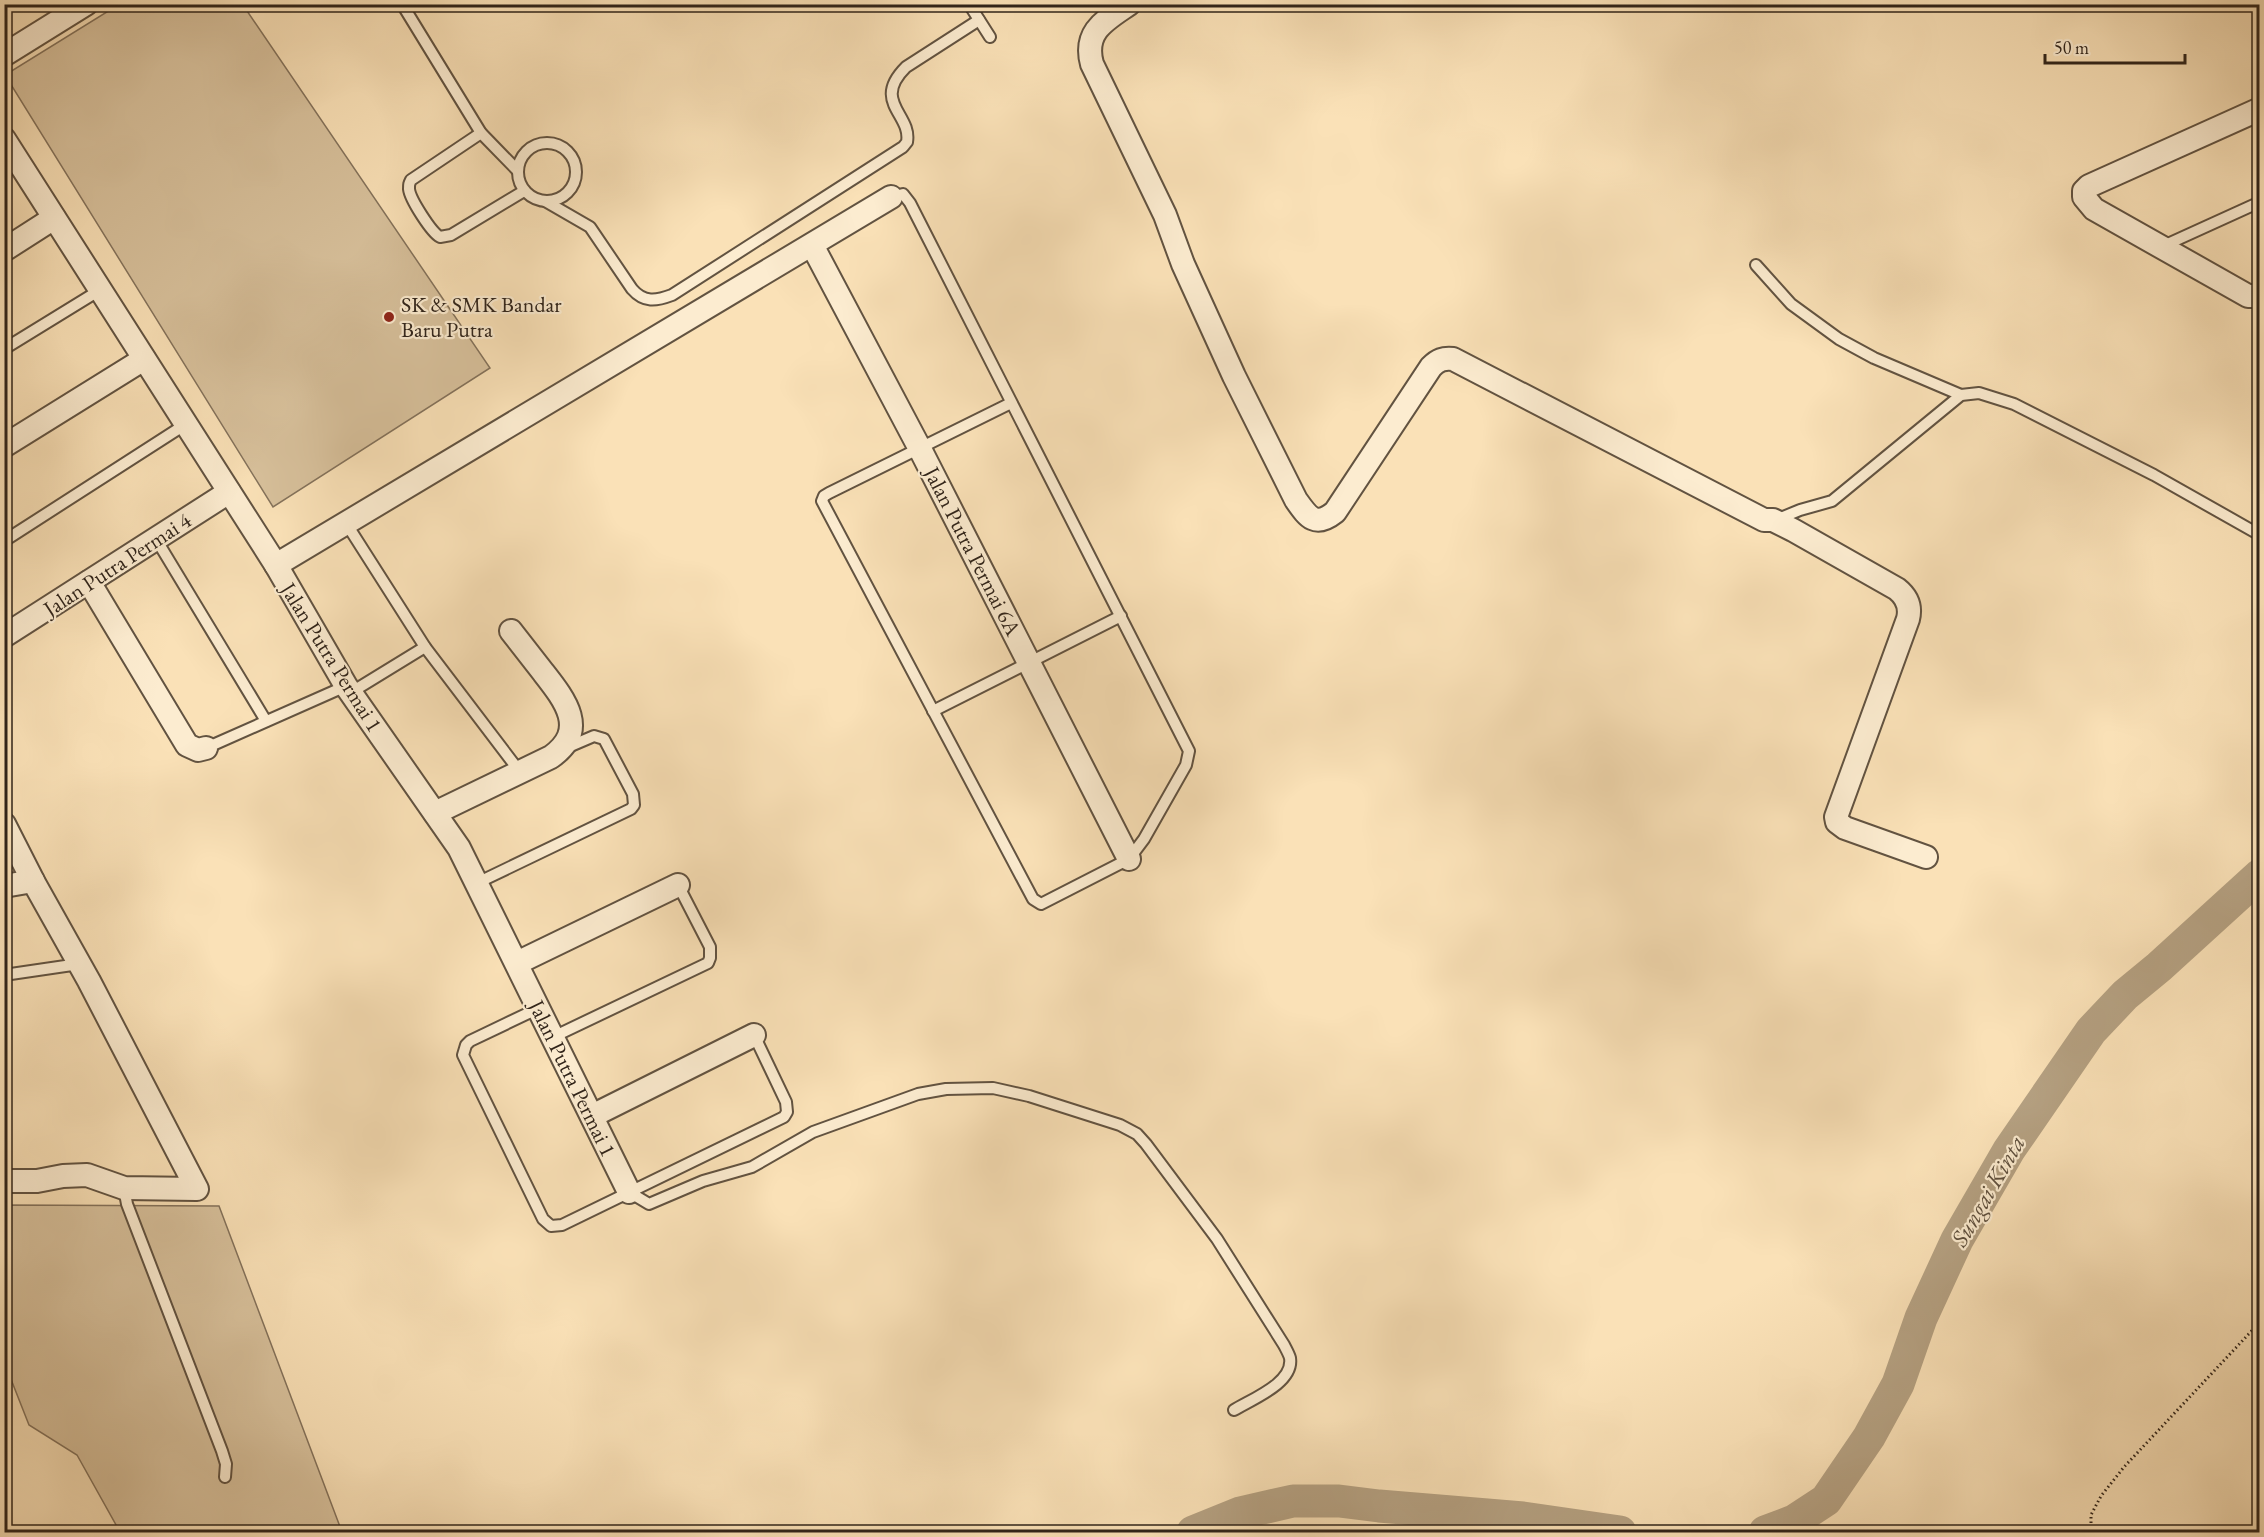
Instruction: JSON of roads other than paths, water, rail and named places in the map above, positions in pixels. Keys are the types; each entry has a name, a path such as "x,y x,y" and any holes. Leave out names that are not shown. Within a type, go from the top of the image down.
{"street":[{"path":"4,55 86,4"},
{"path":"1129,4 1101,24 1094,32 1090,44 1092,64 1165,215 1183,264 1234,376 1296,500 1312,519 1325,519 1335,512 1431,367 1436,362 1447,358 1453,359 1764,520 1773,520 1898,589 1908,603 1910,612 1908,619 1836,817 1837,822 1845,828 1926,857"},
{"path":"2255,296 2094,209 2086,202 2084,191 2089,186 2259,109"},
{"name":"Jalan Putra Permai 1","path":"4,139 276,565 348,690 459,848 629,1192"},
{"path":"276,565 891,197"},
{"path":"4,250 54,218"},
{"name":"Jalan Putra Permai 6A","path":"812,245 919,447 1129,859"},
{"path":"4,446 144,359"},
{"name":"Jalan Putra Permai 4","path":"4,636 229,492"},
{"path":"89,582 187,745 198,750 206,748"},
{"path":"435,813 520,772 564,746 571,731 568,708 560,694 511,631"},
{"path":"4,824 197,1189 124,1188 87,1175 63,1176 37,1181 4,1181"},
{"path":"4,886 33,881"},
{"path":"517,963 678,885"},
{"path":"592,1116 754,1035"}],"lane":[{"path":"402,4 481,134 517,170"},
{"path":"969,4 990,37"},
{"path":"546,201 558,199 573,186 576,167 571,156 555,144 542,143 525,152 517,170 519,182 524,191 530,197 546,201 590,227 632,289 640,297 656,300 672,295 903,147 907,142 907,131 894,107 892,86 898,74 979,20"},
{"path":"481,134 411,180 409,184 411,195 432,230 440,237 451,235 524,191"},
{"path":"891,197 903,194 910,203 1189,751 1186,765 1144,838 1129,859 1046,903 1036,903 822,501 829,493 1011,403"},
{"path":"2161,247 2259,202"},
{"path":"1756,265 1791,304 1839,339 1874,358 1961,395 1979,393 2014,404 2154,475 2259,535"},
{"path":"4,349 100,290"},
{"path":"1773,520 1832,501 1961,395"},
{"path":"4,541 186,424"},
{"path":"346,523 425,648 520,772"},
{"path":"156,539 266,721"},
{"path":"933,711 1121,616"},
{"path":"206,748 266,721 348,690 425,648"},
{"path":"477,883 631,809 634,805 633,794 604,739 594,736 564,746"},
{"path":"553,1037 708,963 710,947 678,885"},
{"path":"4,975 79,964"},
{"path":"539,1008 471,1041 463,1050 464,1060 546,1223 551,1226 562,1225 784,1117 787,1113 786,1102 754,1035"},
{"path":"629,1192 649,1204 703,1181 758,1164 813,1132 918,1094 946,1089 993,1088 1029,1096 1120,1125 1137,1134 1146,1144 1217,1239 1290,1358 1289,1371 1283,1381 1234,1410"},
{"path":"124,1188 127,1204 222,1451 226,1464 225,1477"}],"waterway":[{"name":"Sungai Kinta","path":"1765,1532 1794,1521 1826,1500 1869,1437 1898,1384 1921,1318 1957,1240 2009,1150 2091,1031 2125,995 2260,875"},
{"name":"Sungai Kinta","path":"1193,1532 1240,1513 1293,1501 1339,1501 1523,1518 1620,1532"}],"place":[{"name":"SK & SMK Bandar Baru Putra","path":"389,317"}]}
